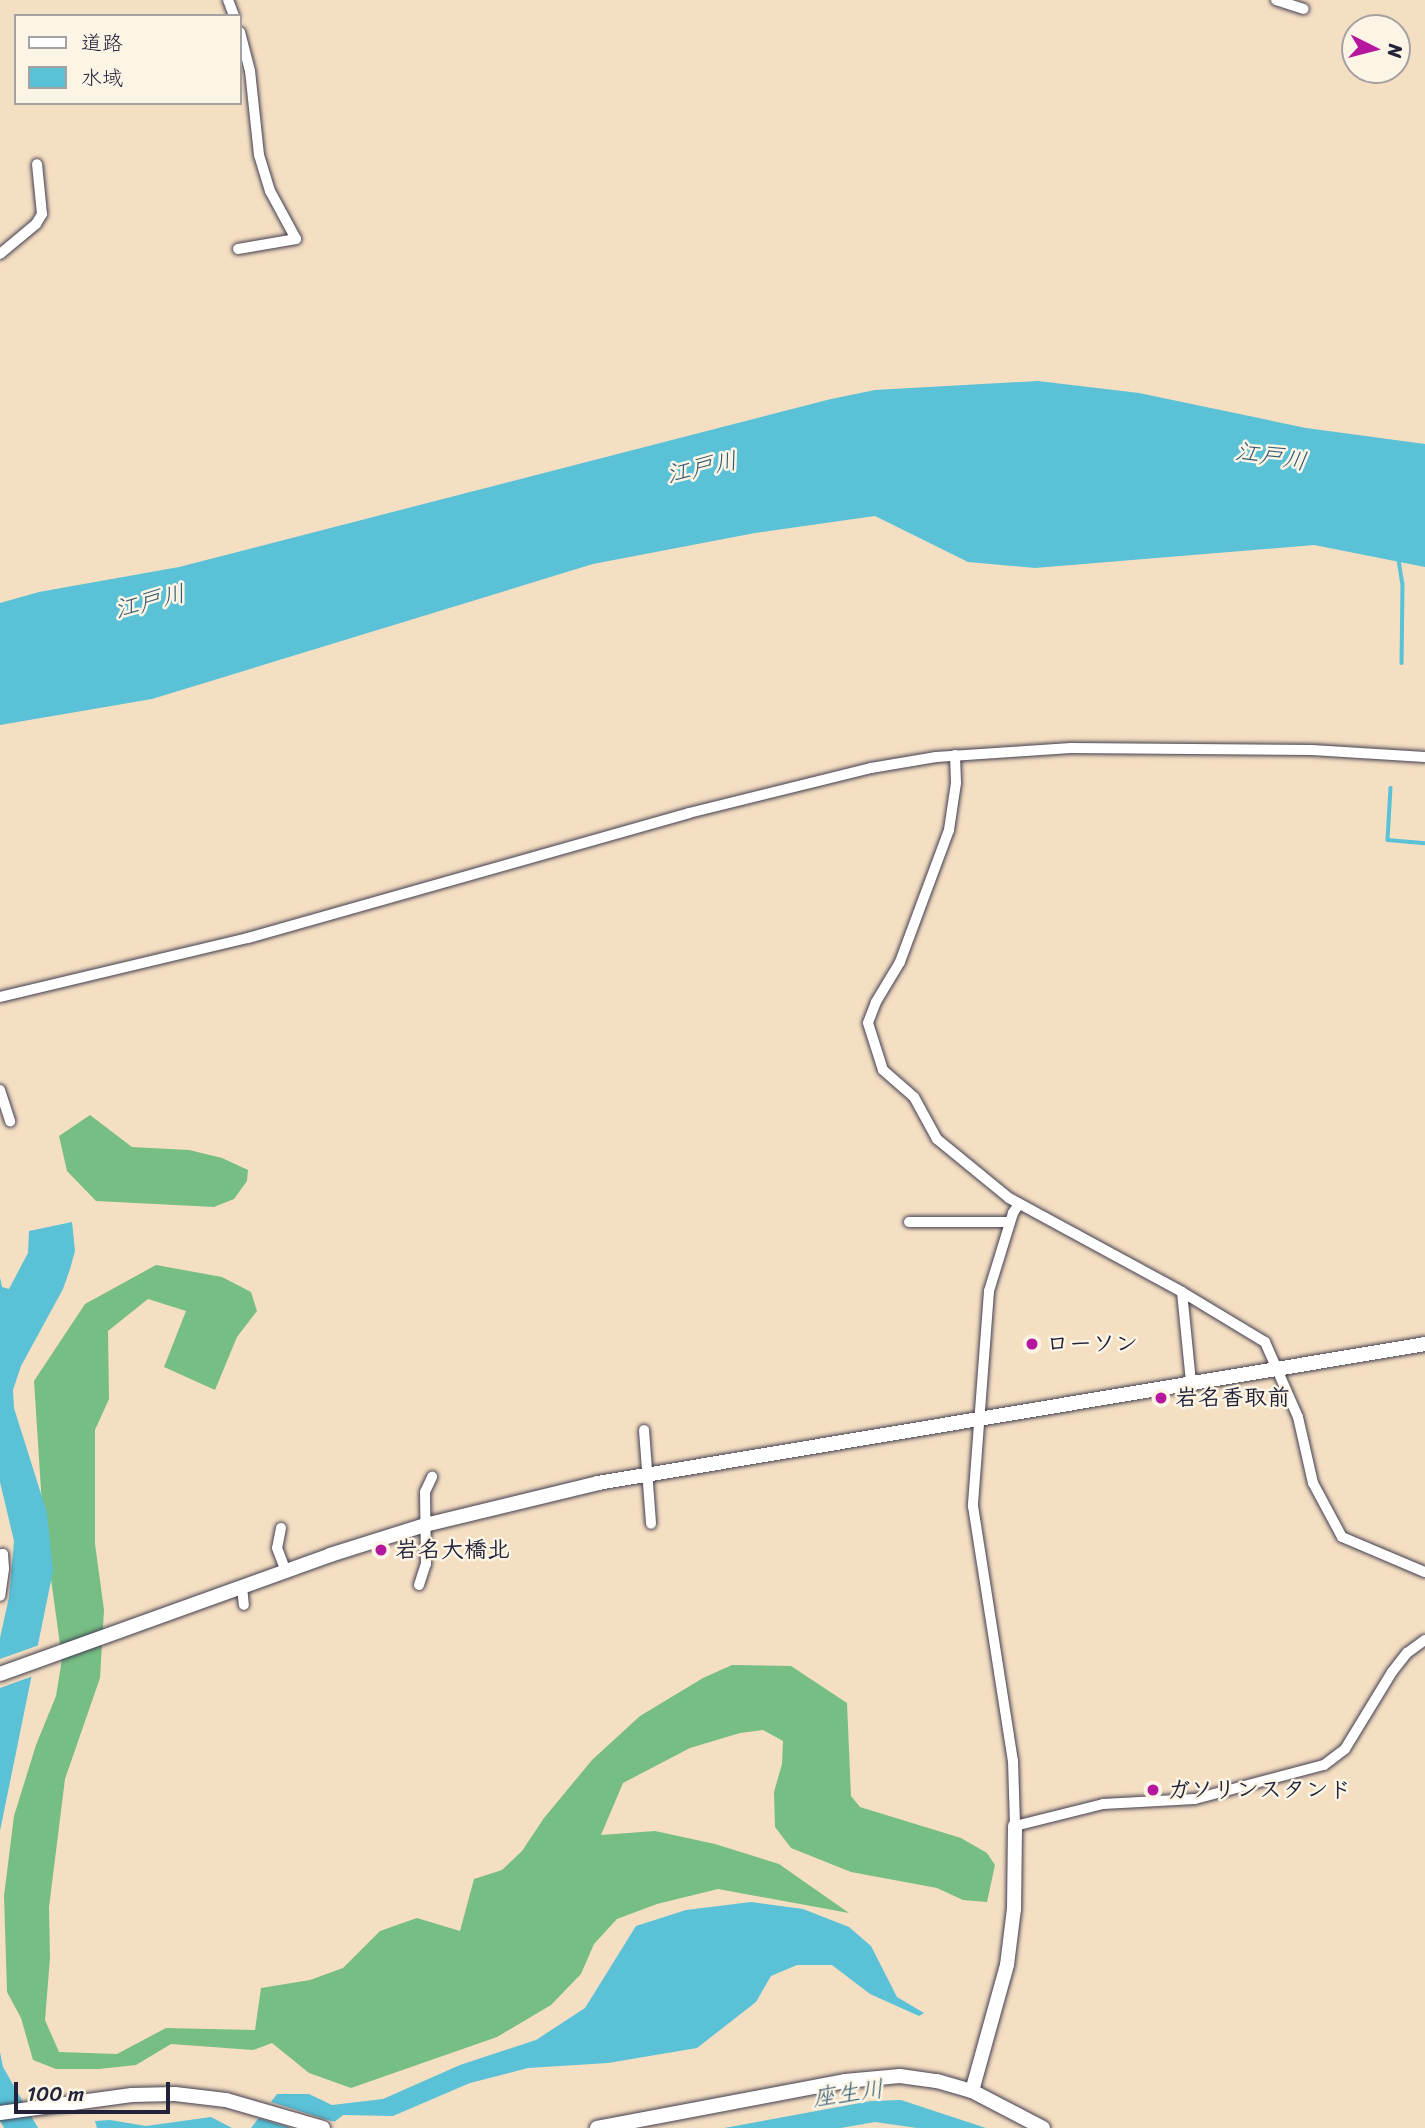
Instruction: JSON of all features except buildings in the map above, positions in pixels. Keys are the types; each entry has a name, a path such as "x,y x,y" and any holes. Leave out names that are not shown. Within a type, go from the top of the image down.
{"street":[{"path":"1276,0 1304,9"},
{"path":"238,248 296,239 270,191 262,167 250,71 242,40"},
{"path":"0,254 36,224 42,214 37,164"},
{"path":"0,997 248,938 752,797 871,768 955,755 1082,748 1285,750 1425,757"},
{"path":"955,755 956,783 951,823 900,962 872,1012 869,1032 883,1070 914,1097 936,1139 1020,1204 1182,1292 1265,1342 1298,1417 1313,1483 1342,1537 1425,1572"},
{"path":"0,1090 10,1121"},
{"path":"972,2091 1009,1954 1014,1909 1013,1761 973,1506 989,1292 1010,1222 1020,1204"},
{"path":"909,1222 1010,1222"},
{"path":"1182,1292 1191,1382"},
{"path":"0,1674 286,1571 425,1525 646,1473 1425,1345"},
{"path":"644,1430 651,1524"},
{"path":"419,1585 426,1564 425,1492 432,1477"},
{"path":"281,1528 277,1548 286,1571"},
{"path":"0,1555 3,1554 4,1569 0,1596"},
{"path":"242,1587 244,1605"},
{"path":"1015,1826 1103,1804 1195,1799 1324,1765 1345,1749 1392,1672 1407,1653 1425,1640"},
{"path":"597,2128 874,2077 930,2079 972,2091 1042,2128"},
{"path":"0,2113 132,2095 175,2094 226,2100 323,2128"}],"green space":[{"path":"90,1115 132,1147 189,1150 222,1158 248,1170 247,1181 234,1199 214,1207 96,1201 67,1171 59,1136"},
{"path":"156,1265 222,1277 251,1292 257,1311 237,1337 215,1390 164,1367 186,1311 148,1299 108,1331 109,1399 95,1430 95,1544 104,1610 100,1678 65,1779 49,1907 50,1958 45,2020 59,2052 117,2054 166,2028 255,2030 261,1988 310,1980 343,1968 380,1931 417,1918 460,1931 474,1879 502,1870 522,1851 544,1818 592,1760 640,1716 703,1678 732,1665 791,1666 847,1703 851,1796 860,1807 961,1838 987,1853 995,1865 987,1902 963,1900 937,1888 851,1872 791,1848 775,1827 774,1792 782,1764 783,1741 763,1730 740,1733 690,1748 623,1783 601,1835 655,1831 715,1844 779,1864 849,1913 718,1889 657,1904 617,1919 594,1944 581,1974 551,2005 497,2037 351,2088 309,2073 272,2043 253,2050 171,2044 136,2065 99,2069 56,2069 33,2060 21,2018 7,1992 4,1896 14,1816 36,1745 56,1696 62,1659 43,1521 34,1381 85,1304"}],"water":[{"name":"江戸川","path":"1038,381 1139,393 1306,428 1425,444 1425,567 1314,545 1035,568 968,562 875,516 755,533 593,564 152,699 0,725 0,603 39,592 179,567 831,399 875,390"},
{"path":"72,1222 75,1251 63,1289 21,1366 13,1390 14,1408 47,1513 53,1571 0,1831 0,1638 9,1597 14,1541 0,1482 0,1277 2,1287 9,1289 28,1253 29,1231"},
{"path":"751,1902 803,1909 849,1927 871,1946 897,1997 924,2013 919,2016 870,1994 832,1965 797,1965 771,1976 756,2002 697,2048 608,2063 528,2068 470,2083 393,2116 343,2115 327,2128 251,2128 277,2094 309,2094 332,2105 383,2099 460,2065 536,2040 585,2008 636,1926 686,1910"},
{"path":"0,2052 3,2067 38,2128 4,2128 0,2120"},
{"path":"901,2100 986,2128 917,2128 875,2122 841,2128 724,2128 871,2101"},
{"path":"211,2117 232,2128 97,2128 95,2121 110,2120 146,2126"}],"pier":[{"path":"42,1644 36,1675 0,1688 0,1659"},
{"path":"268,2101 339,2123 333,2128 291,2128 255,2117"}],"waterway":[{"path":"1399,560 1403,584 1402,663"},
{"path":"1391,788 1388,840 1425,843"}],"place":[{"name":"ローソン","path":"1032,1344"},
{"name":"岩名香取前","path":"1161,1398"},
{"name":"岩名大橋北","path":"381,1550"},
{"name":"ガソリンスタンド","path":"1153,1790"}],"water label":[{"name":"座生川","path":"848,2094"}]}
